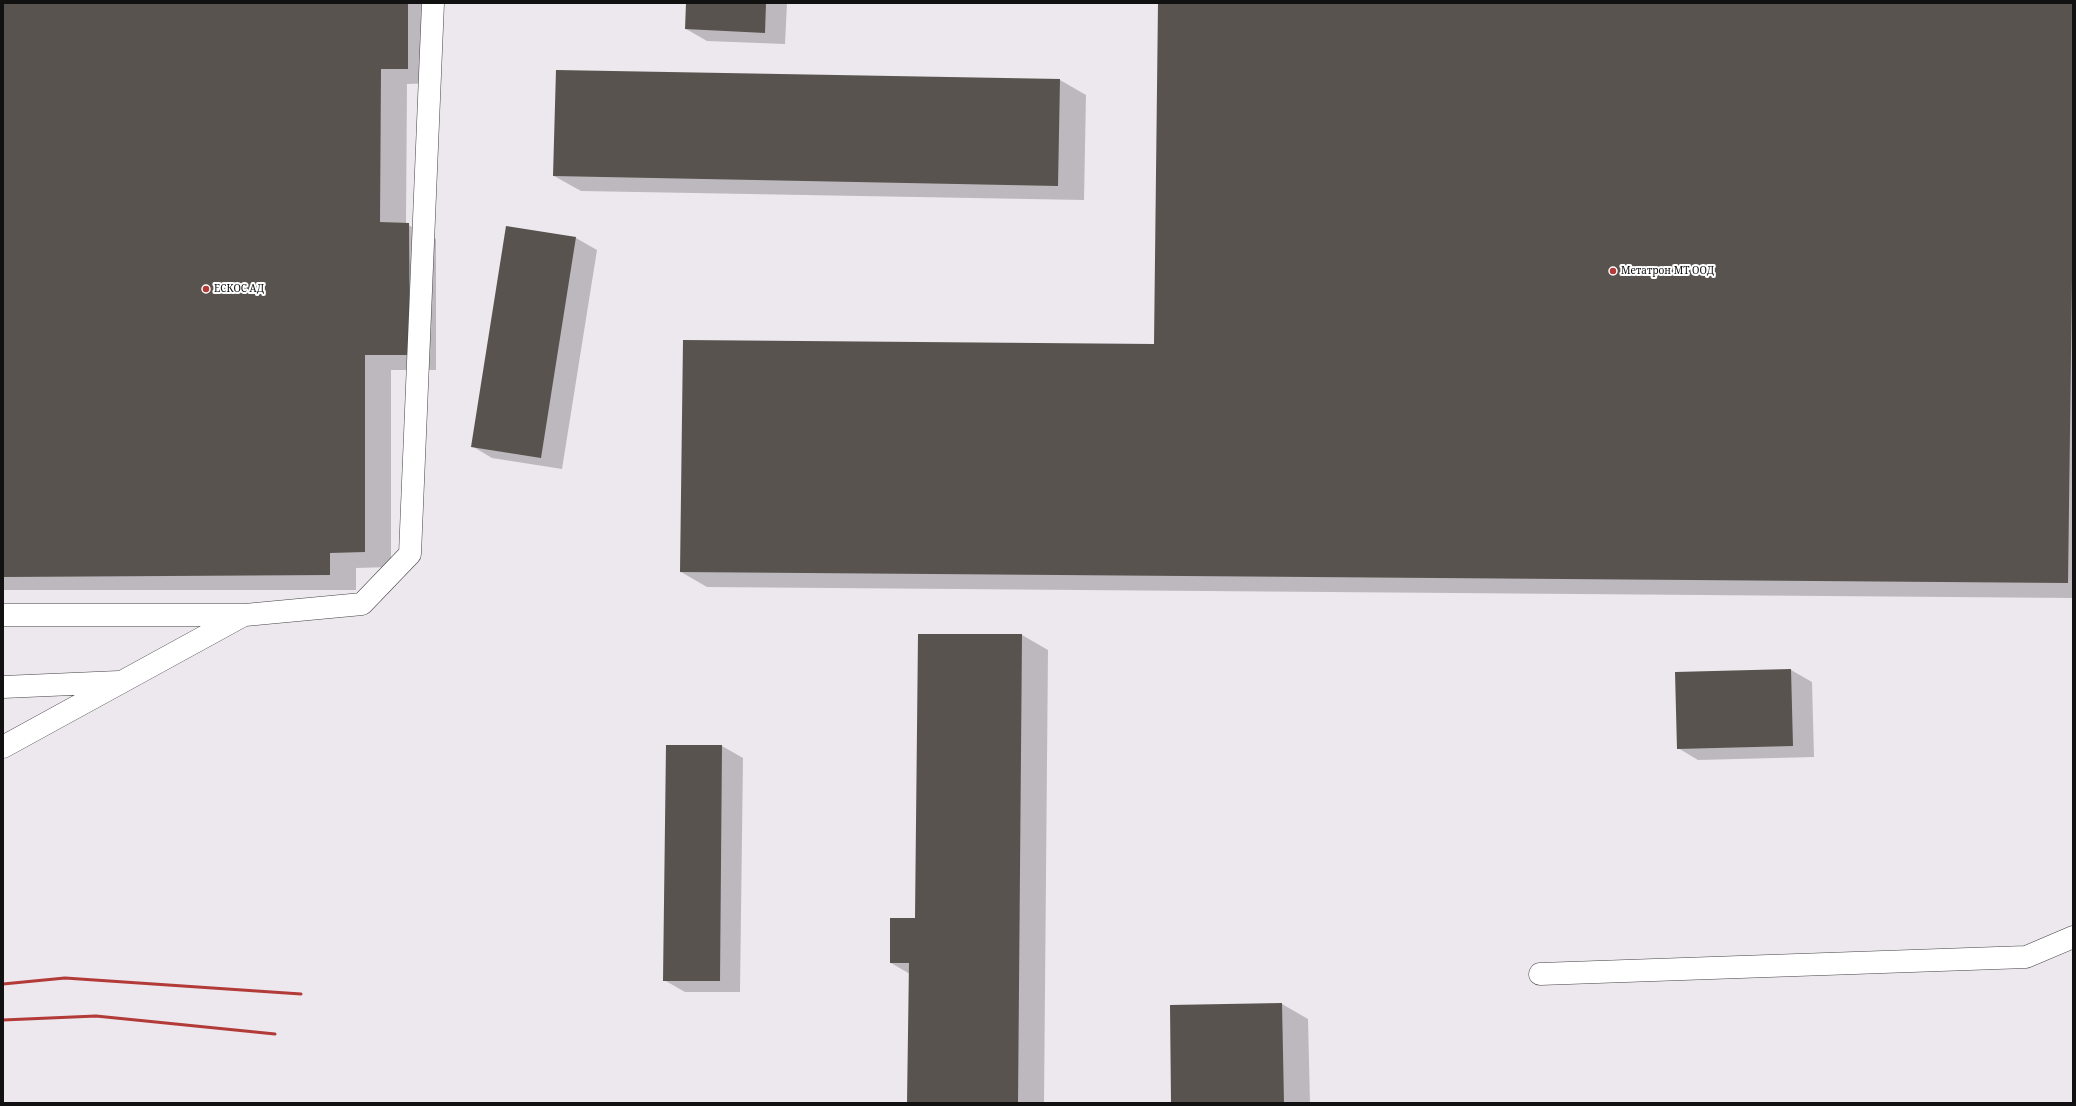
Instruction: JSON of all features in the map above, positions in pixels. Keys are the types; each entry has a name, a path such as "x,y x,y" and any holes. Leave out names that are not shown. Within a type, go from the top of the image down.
{"lane":[{"path":"3,615 245,615 362,604 410,554 433,3"},
{"path":"3,747 245,615"},
{"path":"3,687 124,681"},
{"path":"1540,974 2026,957 2073,936"}],"shaded area":[{"path":"3,3 2073,3 2073,1103 3,1103"}],"building":[{"name":"ЕСКОС АД","path":"3,3 408,3 408,69 381,69 380,222 409,223 410,355 365,355 365,552 330,553 330,575 3,577"},
{"path":"686,3 766,3 765,33 685,29"},
{"name":"Метатрон МТ ООД","path":"1158,3 2073,3 2073,201 2068,583 680,572 683,340 1154,344"},
{"path":"556,70 1060,79 1058,186 553,176"},
{"path":"506,226 576,237 541,458 471,447"},
{"path":"918,634 1022,634 1018,1103 907,1103 909,963 890,963 890,918 915,918"},
{"path":"1791,669 1793,746 1677,749 1675,672"},
{"path":"666,745 722,745 720,981 663,981"},
{"path":"1282,1003 1284,1103 1171,1103 1170,1005"}],"railway":[{"path":"3,984 65,978 301,994"},
{"path":"3,1020 96,1016 275,1034"}],"place":[{"name":"Метатрон МТ ООД","path":"1613,271"},
{"name":"ЕСКОС АД","path":"206,289"}]}
